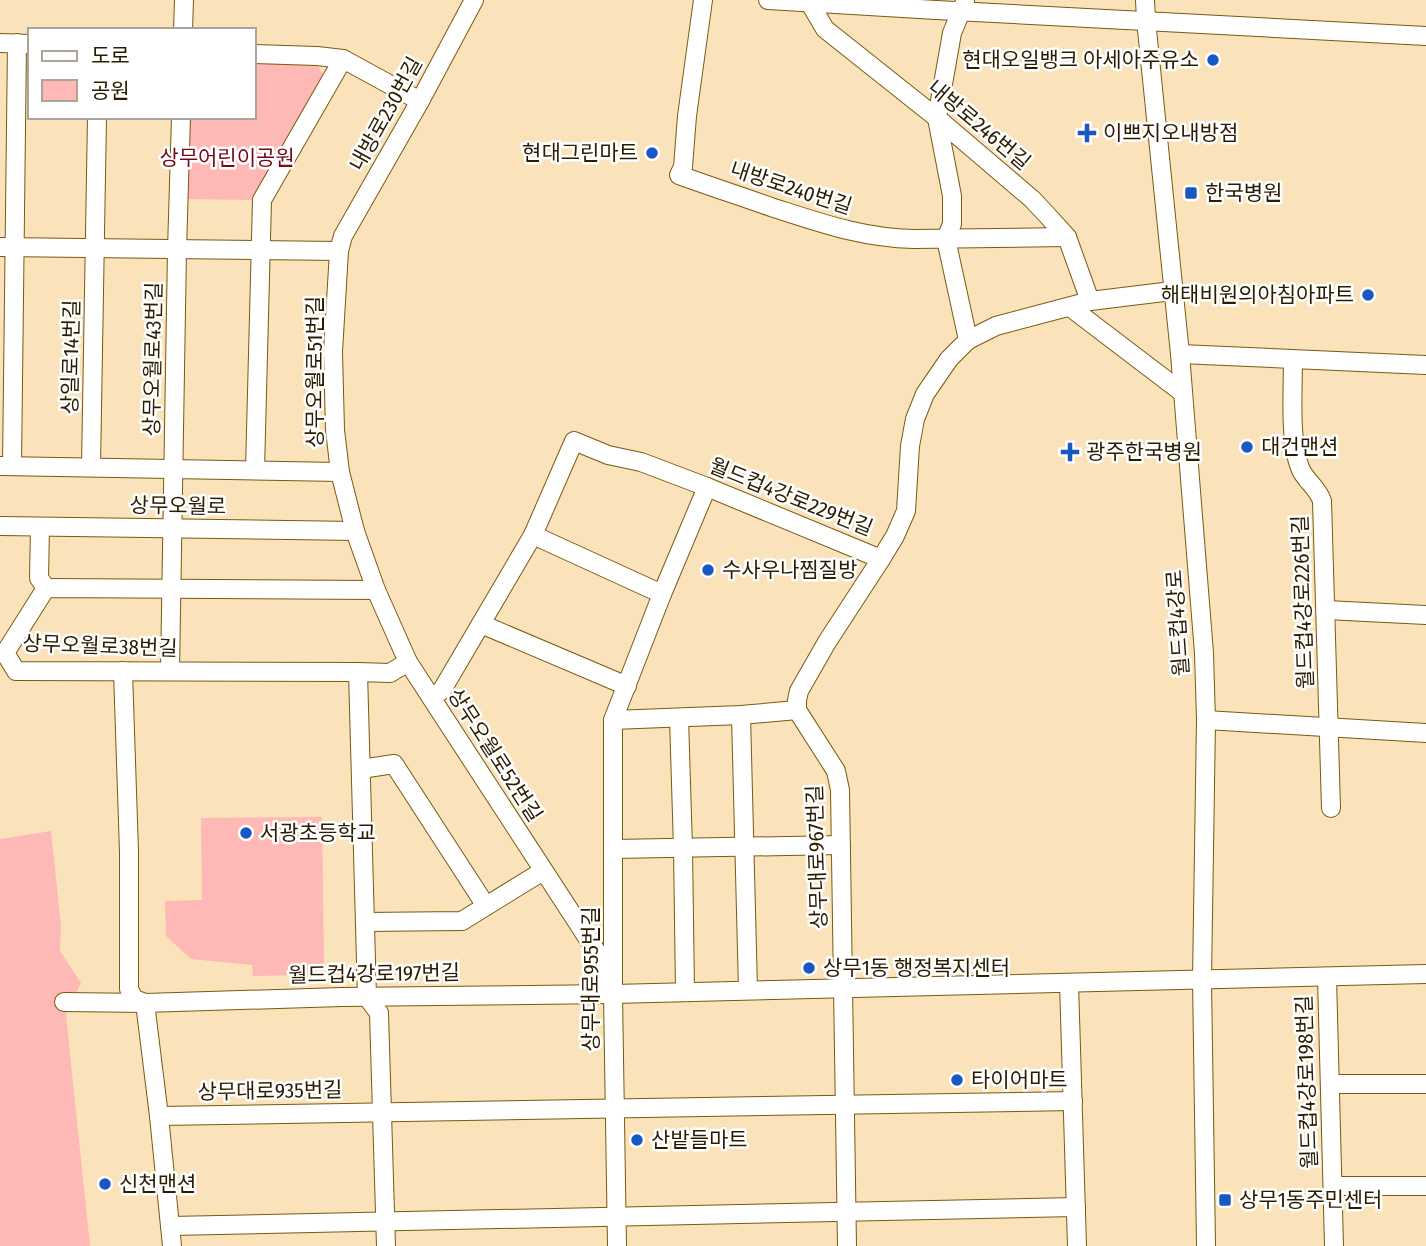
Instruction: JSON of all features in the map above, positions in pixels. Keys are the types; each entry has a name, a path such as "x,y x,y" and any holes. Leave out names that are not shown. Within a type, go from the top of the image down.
{"street":[{"path":"183,28 184,0"},
{"name":"내방로230번길","path":"339,251 343,236 474,0"},
{"name":"내방로240번길","path":"702,0 683,167 679,175 854,233 892,239 1067,237"},
{"path":"768,0 964,6 1146,20 1426,36"},
{"name":"월드컵4강로","path":"1145,0 1180,354 1204,653 1206,720 1202,979 1206,1246"},
{"name":"내방로246번길","path":"809,2 825,29 937,118 1032,199 1067,237 1090,301"},
{"path":"964,6 951,33 937,118 952,196 952,224 946,239 968,340"},
{"path":"16,43 7,247 6,466 340,472"},
{"path":"256,54 343,59 420,101"},
{"path":"255,470 262,200 343,59"},
{"name":"상일로14번길","path":"91,467 97,119"},
{"name":"상무오월로43번길","path":"170,671 181,119"},
{"path":"7,247 339,251"},
{"name":"상무오월로51번길","path":"339,251 333,352 335,430 340,472 355,531"},
{"name":"월드컵4강로229번길","path":"432,698 442,691 533,535 574,441 608,455 640,462 707,487 881,559 906,511 910,446 915,419 925,394 949,359 968,340 996,326 1090,301 1172,291"},
{"path":"1070,307 1183,393"},
{"path":"1180,354 1426,365"},
{"name":"월드컵4강로226번길","path":"1293,360 1294,440 1301,470 1320,492 1322,501 1331,808"},
{"name":"상무대로955번길","path":"617,1246 613,720 707,487"},
{"name":"상무오월로","path":"0,526 355,531"},
{"path":"40,527 39,578 46,588 376,590"},
{"name":"상무오월로52번길","path":"355,531 376,590 408,662 598,954 613,994"},
{"path":"533,535 662,594"},
{"path":"613,720 797,710 799,691 806,678 881,559"},
{"name":"상무오월로38번길","path":"46,588 5,653 16,671 390,673 408,662"},
{"path":"1326,610 1426,615"},
{"path":"481,624 627,686"},
{"path":"123,671 129,852 129,989 134,999 145,1003 172,1246"},
{"path":"358,672 367,997 379,1013 386,1246"},
{"name":"상무대로967번길","path":"797,710 835,771 841,790 847,1246"},
{"path":"741,715 748,990"},
{"path":"679,718 685,991"},
{"path":"1206,720 1426,733"},
{"path":"361,769 394,764 486,906"},
{"path":"613,849 842,845"},
{"path":"365,922 462,921 543,871"},
{"name":"월드컵4강로198번길","path":"1202,979 1426,974"},
{"name":"월드컵4강로198번길","path":"1327,977 1334,1246"},
{"name":"월드컵4강로197번길","path":"64,1002 145,1003 613,994 1202,979"},
{"path":"1069,983 1077,1246"},
{"path":"1330,1084 1426,1084"},
{"path":"382,1112 1073,1101"},
{"name":"상무대로935번길","path":"159,1116 382,1112"},
{"path":"1332,1186 1426,1186"},
{"path":"170,1226 1076,1207"}],"green space":[{"name":"상무어린이공원","path":"256,61 316,63 324,76 253,200 185,199 188,119 256,119"},
{"path":"322,817 324,964 314,975 253,976 252,965 191,959 166,936 165,901 202,900 201,818"},
{"path":"51,831 61,926 60,951 81,983 66,1015 90,1246 0,1246 0,839"}],"place":[{"name":"현대오일뱅크 아세아주유소","path":"1213,60"},
{"name":"이쁘지오내방점","path":"1087,133"},
{"name":"현대그린마트","path":"652,153"},
{"name":"한국병원","path":"1191,193"},
{"name":"해태비원의아침아파트","path":"1368,295"},
{"name":"대건맨션","path":"1247,447"},
{"name":"광주한국병원","path":"1070,452"},
{"name":"수사우나찜질방","path":"708,570"},
{"name":"서광초등학교","path":"246,833"},
{"name":"상무1동 행정복지센터","path":"809,968"},
{"name":"타이어마트","path":"957,1080"},
{"name":"산밭들마트","path":"637,1140"},
{"name":"신천맨션","path":"105,1184"},
{"name":"상무1동주민센터","path":"1225,1200"}]}
